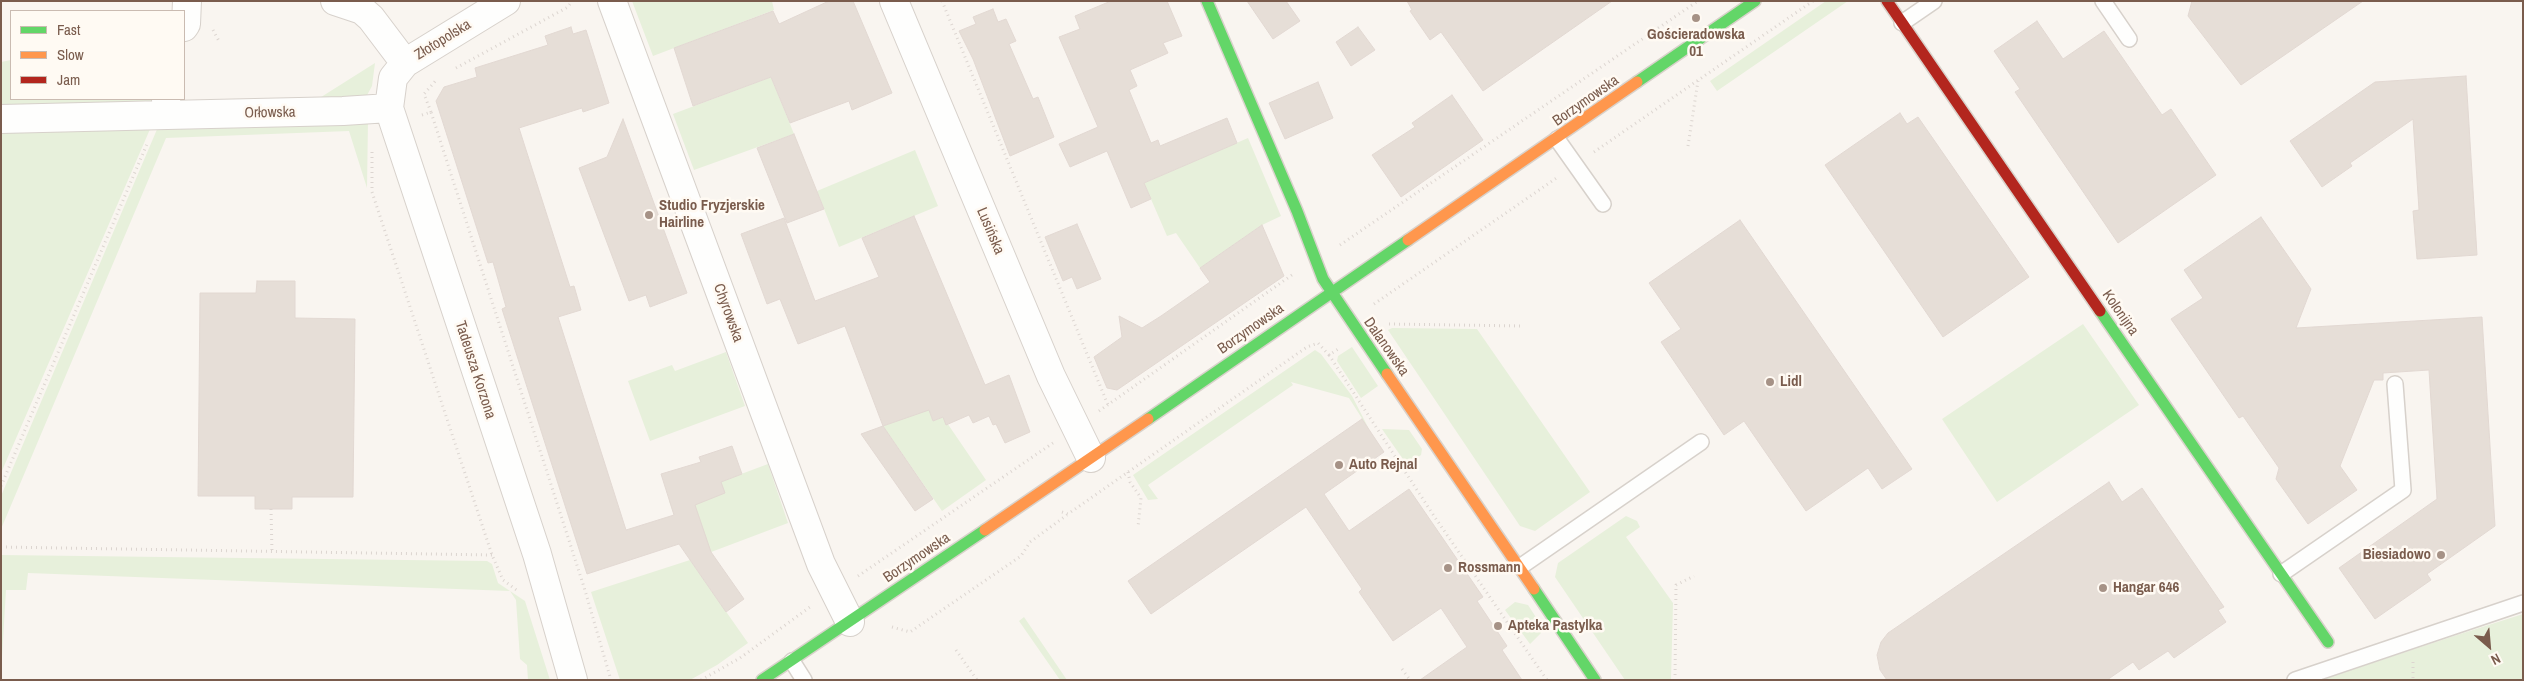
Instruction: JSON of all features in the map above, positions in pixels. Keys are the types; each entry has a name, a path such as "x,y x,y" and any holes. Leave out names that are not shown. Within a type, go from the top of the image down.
{"street":[{"path":"185,26 187,1"},
{"path":"335,1 362,10 371,18 405,63"},
{"name":"Złotopolska","path":"405,63 506,1"},
{"name":"Chyrowska","path":"612,1 821,564 850,622"},
{"name":"Lusińska","path":"894,1 1040,350 1091,458"},
{"name":"Dalanowska","path":"1207,1 1297,210 1323,279 1595,680"},
{"name":"Borzymowska","path":"762,680 1091,458 1756,1"},
{"name":"Kolonijna","path":"1887,1 2328,642"},
{"name":"Tadeusza Korzona","path":"405,63 393,78 392,117 537,554 572,680"},
{"name":"Orłowska","path":"1,119 164,110 343,111 392,117"}],"lane":[{"path":"1902,23 1934,1"},
{"path":"2103,1 2130,40"},
{"path":"1556,139 1603,204"},
{"path":"2281,574 2403,490 2395,384"},
{"path":"1520,568 1701,442"},
{"path":"2295,680 2523,603"},
{"path":"792,661 804,680"}],"path":[{"path":"447,72 568,7 572,1"},
{"path":"942,1 1108,406"},
{"path":"701,680 740,658 833,590 861,574 1108,406 1290,276 1316,262 1525,117 1698,1"},
{"path":"439,77 424,94 584,587 611,680"},
{"path":"1688,146 1698,80"},
{"path":"1,486 164,110"},
{"path":"431,112 392,117 371,131 372,192 492,555 503,580 519,591"},
{"path":"1381,324 1523,326"},
{"path":"1328,355 1434,516 1547,680"},
{"path":"1128,472 1130,482 1142,498 1138,527"},
{"path":"271,509 272,552"},
{"path":"882,624 910,632 1021,556 1030,542 1068,514"},
{"path":"1,547 492,555"},
{"path":"1675,680 1676,585 1694,576"},
{"path":"956,650 977,680"},
{"path":"1402,669 1410,680"}],"green space":[{"path":"632,1 772,1 774,10 653,56"},
{"path":"1826,1 1848,1 1717,91 1710,81"},
{"path":"10,60 10,100 154,100 154,108 1,114 1,62"},
{"path":"375,63 372,86 365,99 318,99"},
{"path":"771,77 794,134 694,170 673,114"},
{"path":"154,120 1,473 1,125"},
{"path":"368,121 367,188 349,131 166,138 1,529 1,496 158,127"},
{"path":"1248,138 1281,216 1262,225 1200,268 1176,233 1167,236 1144,183"},
{"path":"915,150 938,206 839,247 817,191"},
{"path":"2083,324 2139,405 1997,502 1942,419"},
{"path":"1392,328 1477,329 1590,492 1535,531 1520,526 1388,330"},
{"path":"1352,347 1378,386 1361,398 1337,361 1338,356"},
{"path":"1315,350 1321,354 1352,396 1370,431 1349,398 1291,382 1293,385 1148,485 1158,499 1148,500 1133,475"},
{"path":"726,352 745,406 650,441 628,381 672,365 675,371"},
{"path":"929,409 933,421 943,417 986,480 942,511 883,426"},
{"path":"1382,429 1409,430 1422,449 1421,455 1407,465"},
{"path":"768,464 788,523 690,560 669,501"},
{"path":"1626,516 1637,521 1640,527 1626,537 1673,603 1671,680 1625,680 1555,577 1558,563"},
{"path":"1,555 487,561 492,564 498,583 510,591 28,573 26,590 6,590 1,674"},
{"path":"690,560 748,643 717,665 690,680 620,680 591,592"},
{"path":"510,591 525,601 550,680 528,680 527,665 520,659 516,600"},
{"path":"1515,602 1528,605 1541,625 1541,633 1530,644 1505,610"},
{"path":"2523,614 2523,680 2321,680 2454,636"},
{"path":"1024,617 1067,680 1060,680 1019,621"}],"building":[{"path":"829,1 853,1 892,93 852,110 849,101 790,123 771,77 693,106 674,48 773,11 779,24"},
{"path":"1111,1 1167,1 1182,36 1163,43 1168,53 1130,70 1137,86 1129,90 1151,143 1158,140 1160,146 1227,118 1237,143 1144,183 1151,199 1131,208 1107,151 1070,167 1059,144 1098,127 1059,37 1080,29 1075,16"},
{"path":"1247,1 1286,1 1300,21 1273,39"},
{"path":"1407,1 1612,1 1483,91 1441,32 1430,40 1410,11 1412,10"},
{"path":"2192,1 2363,1 2241,85 2188,16"},
{"path":"993,9 998,22 1006,19 1016,41 1009,44 1033,99 1038,97 1054,137 1010,156 973,59 959,31 976,24 973,17"},
{"path":"2037,21 2063,59 2104,31 2162,115 2171,109 2216,175 2118,243 2015,92 2020,89 1994,51"},
{"path":"571,27 573,34 586,30 609,103 583,112 582,108 519,128 570,287 574,286 581,310 558,317 626,530 674,515 661,474 701,462 699,457 732,446 742,474 721,482 725,493 695,505 711,552 744,599 726,612 679,544 587,574 502,309 506,307 493,262 488,263 436,101 444,87 477,77 475,68 548,45 545,36"},
{"path":"1358,27 1375,50 1351,66 1336,42"},
{"path":"2466,76 2477,255 2417,259 2413,211 2419,210 2413,119 2350,163 2352,166 2322,187 2290,141 2375,82"},
{"path":"1318,82 1333,118 1285,139 1269,103"},
{"path":"1452,95 1483,140 1401,197 1372,155 1415,127 1412,123"},
{"path":"1900,113 1907,124 1918,117 2029,277 1943,337 1825,165"},
{"path":"623,119 687,293 650,307 646,295 629,301 579,168 607,157"},
{"path":"794,134 824,209 787,223 757,148"},
{"path":"914,216 985,385 1009,375 1030,432 1005,443 996,424 993,425 989,416 973,423 969,415 946,425 943,417 933,421 929,410 883,426 845,326 798,344 780,299 767,304 741,234 784,218 815,301 879,277 862,238"},
{"path":"2261,217 2311,289 2296,328 2482,317 2495,526 2427,574 2431,580 2375,619 2339,568 2437,499 2429,370 2383,373 2383,380 2374,380 2340,466 2357,490 2308,524 2276,479 2279,468 2243,416 2239,418 2171,319 2203,298 2184,270"},
{"name":"Lidl","path":"1740,220 1912,469 1882,489 1868,468 1806,511 1744,421 1724,435 1661,342 1681,329 1649,283"},
{"path":"1077,224 1101,279 1077,289 1072,277 1063,281 1045,237"},
{"path":"1262,225 1284,276 1117,390 1107,388 1094,357 1122,337 1119,316 1142,328 1161,316 1210,282 1200,268"},
{"path":"257,281 295,281 295,318 355,319 353,497 292,497 292,509 255,509 255,496 198,496 200,293 256,293"},
{"path":"1362,419 1384,452 1324,494 1349,531 1409,489 1483,597 1477,601 1507,646 1502,650 1522,680 1420,680 1467,647 1441,608 1393,641 1359,592 1362,589 1306,507 1151,614 1128,581"},
{"path":"883,426 933,499 915,511 861,434"},
{"path":"2109,482 2122,502 2142,488 2224,607 2218,610 2226,622 2174,658 2168,651 2139,670 2133,662 2107,680 1887,680 1880,670 1877,655 1881,642 1888,633"}],"traffic: fast":[{"path":"1207,1 1297,211 1323,279 1387,374"},
{"path":"1637,82 1755,1"},
{"path":"1148,419 1408,240"},
{"path":"2100,311 2328,642"},
{"path":"762,680 985,530"},
{"path":"1534,589 1595,680"}],"traffic: slow":[{"path":"1408,240 1637,82"},
{"path":"1387,374 1534,589"},
{"path":"985,530 1148,419"}],"traffic: jam":[{"path":"1887,1 2100,311"}],"place":[{"name":"Gościeradowska 01","path":"1696,18"},
{"name":"Studio Fryzjerskie Hairline","path":"649,215"},
{"name":"Lidl","path":"1770,382"},
{"name":"Auto Rejnal","path":"1339,465"},
{"name":"Biesiadowo","path":"2441,555"},
{"name":"Rossmann","path":"1448,568"},
{"name":"Hangar 646","path":"2103,588"},
{"name":"Apteka Pastylka","path":"1498,626"}]}
